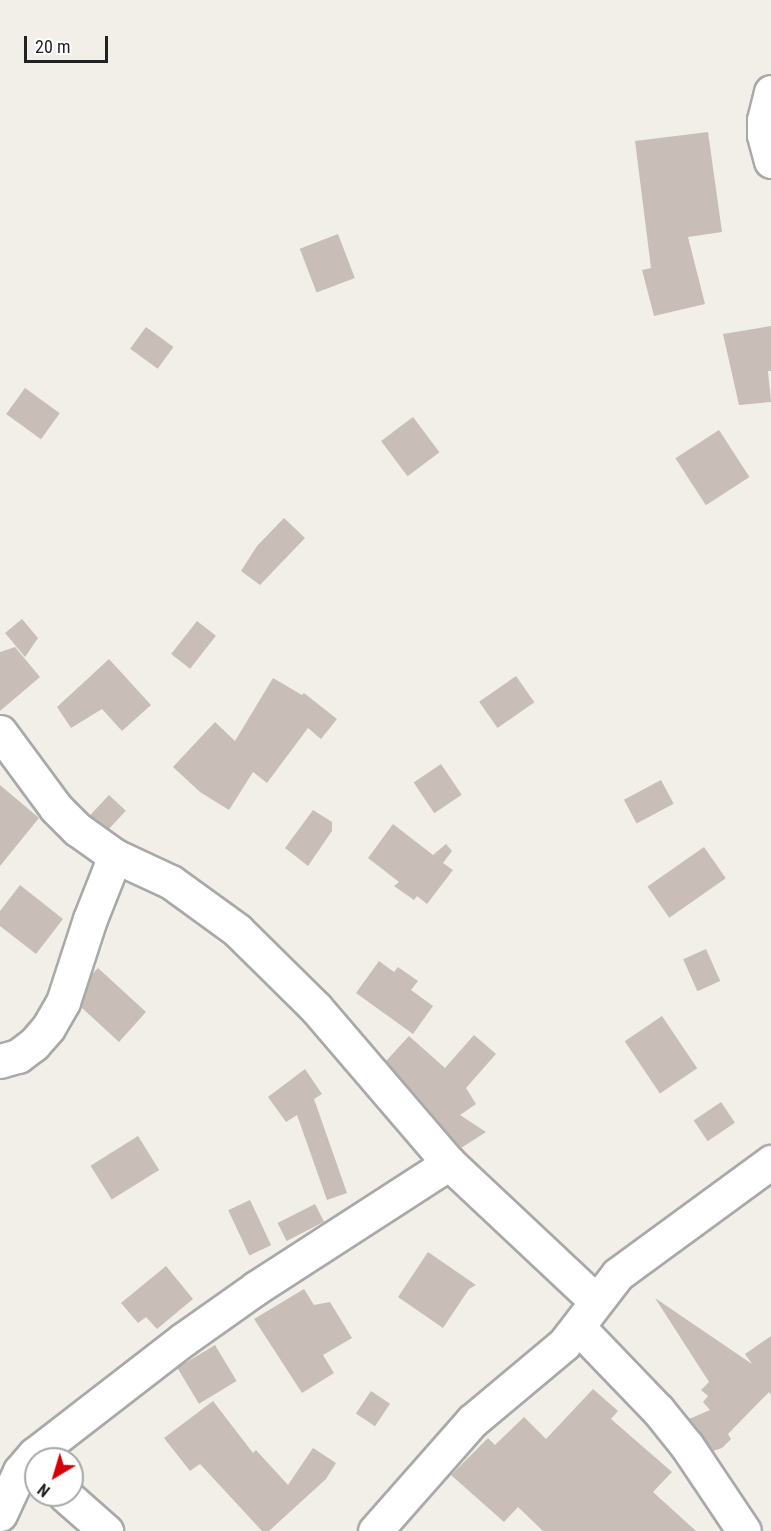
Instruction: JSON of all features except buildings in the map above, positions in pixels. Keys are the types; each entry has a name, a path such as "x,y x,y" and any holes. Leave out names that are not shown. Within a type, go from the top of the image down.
{"street":[{"path":"771,92 764,128 771,161"},
{"path":"0,732 56,808 77,829 115,856 171,882 237,930 316,1008 449,1163 587,1313 687,1446 744,1531"},
{"path":"0,1061 26,1051 48,1028 63,1002 115,856"},
{"path":"375,1531 472,1420 564,1344 618,1274 771,1162"},
{"path":"44,1447 184,1339 256,1288 449,1163"},
{"path":"0,1514 24,1481"},
{"path":"78,1507 106,1531"}]}
